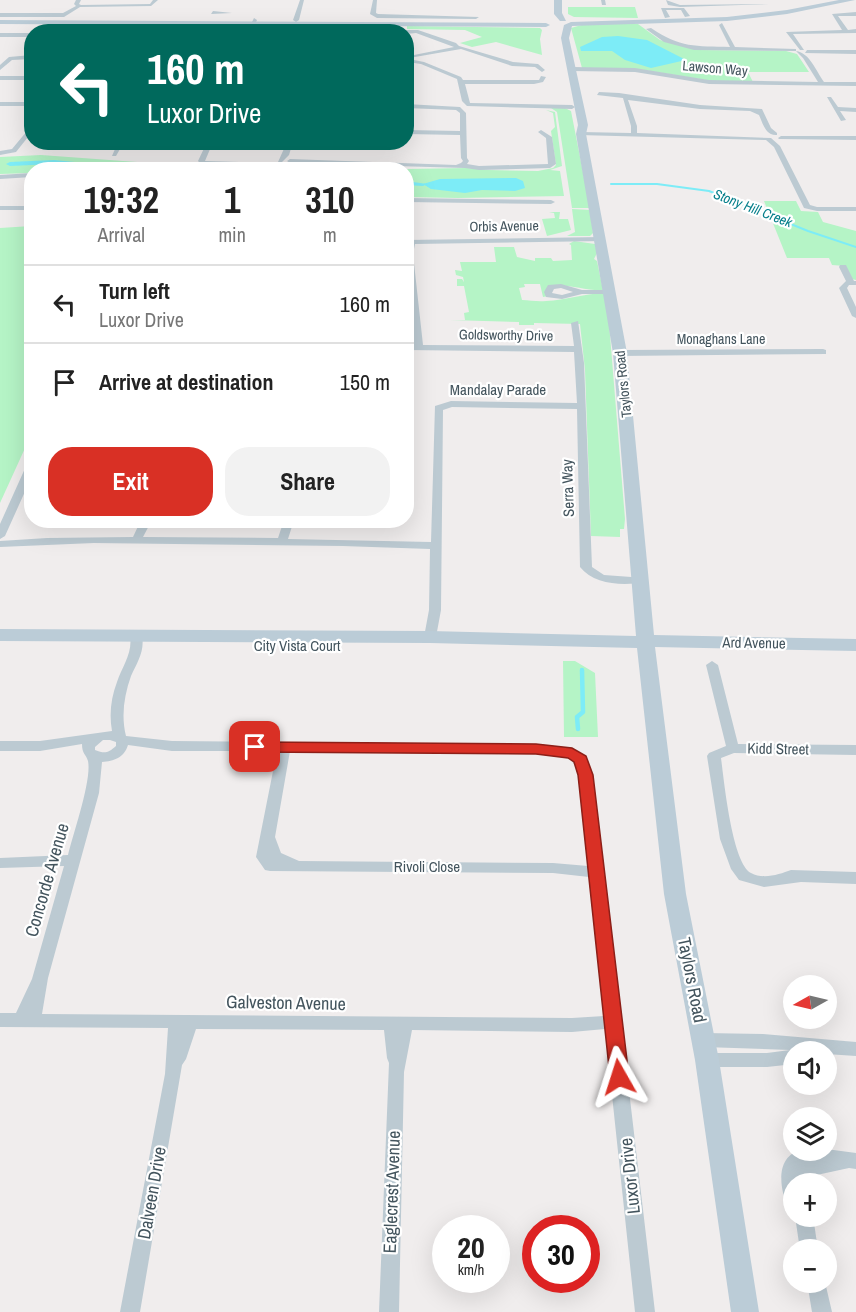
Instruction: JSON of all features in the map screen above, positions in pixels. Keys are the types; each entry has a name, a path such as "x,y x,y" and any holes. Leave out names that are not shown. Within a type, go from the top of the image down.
{"street":[{"path":"0,18 64,15 79,3 146,6 153,4 156,0"},
{"path":"296,20 302,0"},
{"path":"375,0 373,14 377,16 476,16"},
{"name":"Taylors Road","path":"555,22 558,14 557,0"},
{"name":"Taylors Road","path":"557,0 555,22 565,38 572,69 576,127 581,134 620,352 646,642 675,894 706,1050 746,1312"},
{"path":"668,0 674,7 683,10 687,16"},
{"path":"737,0 741,6"},
{"path":"0,18 618,21 699,18 771,11 834,0"},
{"path":"253,21 555,22 727,19 851,0"},
{"path":"666,16 663,9 674,7 767,4"},
{"path":"221,13 224,7"},
{"path":"213,13 229,13"},
{"path":"846,31 834,15 856,14"},
{"path":"722,25 734,50"},
{"path":"648,29 676,45 705,49 856,52"},
{"path":"822,84 788,29 856,31"},
{"path":"414,33 512,64 538,66 545,81 542,83 462,83"},
{"path":"0,35 24,35"},
{"path":"414,57 457,47"},
{"name":"Taylors Road","path":"556,48 564,56 576,107"},
{"path":"0,68 11,57 24,57"},
{"path":"414,60 455,76 462,83 464,158 466,161 461,166"},
{"name":"Lawson Way","path":"572,69 635,70 715,82 856,84"},
{"path":"0,78 24,78"},
{"path":"599,94 700,107 753,107 760,114 773,137 805,205 856,209"},
{"path":"828,98 843,120"},
{"path":"629,99 637,135"},
{"path":"0,104 24,104"},
{"path":"414,106 576,107"},
{"path":"836,109 856,110"},
{"path":"414,132 463,132"},
{"path":"414,166 550,166 553,164 549,137 542,132"},
{"path":"581,134 856,138"},
{"path":"0,153 14,151 24,138"},
{"path":"114,155 117,150"},
{"path":"0,177 24,176"},
{"path":"414,200 551,202"},
{"path":"0,208 24,208"},
{"name":"Orbis Avenue","path":"414,247 601,239"},
{"path":"843,267 853,283 846,284 843,288 856,316"},
{"path":"582,292 610,292"},
{"path":"414,307 416,327 414,337"},
{"name":"Goldsworthy Drive","path":"414,347 579,350 575,323"},
{"name":"Serra Way","path":"579,350 586,567 597,577 641,580"},
{"name":"Monaghans Lane","path":"620,352 823,352"},
{"name":"Mandalay Parade","path":"435,637 438,408 451,404 582,406"},
{"path":"24,482 0,537 40,541"},
{"path":"141,541 145,528"},
{"path":"286,542 289,528"},
{"path":"0,544 40,541 436,543"},
{"name":"City Vista Court","path":"0,635 135,642 568,647 594,642"},
{"name":"City Vista Court","path":"0,644 435,637 646,642"},
{"path":"91,754 88,745 98,737 116,708 135,642"},
{"name":"Ard Avenue","path":"646,642 856,645"},
{"path":"712,665 733,748"},
{"path":"116,708 117,726 121,739"},
{"name":"Luxor Drive","path":"40,746 112,735 121,739 172,746 536,749 577,756 584,764 645,1312"},
{"name":"Concorde Avenue","path":"92,793 110,757 122,747 121,739"},
{"path":"0,746 40,746"},
{"name":"Luxor Drive","path":"40,746 110,757 172,746"},
{"name":"Rivoli Close","path":"280,747 268,836 263,848 263,857 270,866 290,868 301,866 595,868"},
{"name":"Kidd Street","path":"856,750 733,748 714,756 728,838 735,866 743,875 758,880 799,877 856,878"},
{"name":"Concorde Avenue","path":"27,1020 92,793 94,766 91,754"},
{"path":"0,863 73,864"},
{"name":"Galveston Avenue","path":"0,1020 614,1026"},
{"name":"Dalveen Drive","path":"130,1312 184,1022"},
{"name":"Eaglecrest Avenue","path":"388,1312 398,1024"},
{"path":"706,1050 763,1041 853,1049"},
{"path":"837,1051 853,1049"},
{"path":"706,1050 767,1060 783,1058"},
{"path":"790,1173 792,1164 809,1157 854,1161"},
{"path":"804,1173 808,1169 854,1161"},
{"path":"818,1293 822,1312"}],"green space":[{"path":"568,7 635,7 638,18 574,17 568,14"},
{"path":"585,24 638,24 660,40 698,50 786,51 797,54 809,72 748,72 753,82 712,81 638,69 582,68 571,28"},
{"path":"414,26 540,28 542,30 540,39 542,55 496,42 472,47 460,43 482,37 465,30 414,29"},
{"path":"551,108 565,108 571,111 590,208 572,208 557,112"},
{"path":"546,110 555,112 562,166 550,170 560,171 564,196 414,197 414,169 538,171 553,168 556,165 551,131 555,127 553,113"},
{"path":"41,155 137,162 24,162 24,173 0,174 0,157"},
{"path":"764,201 796,201 801,211 818,212 823,222 856,231 856,280 852,279 845,266 832,265 829,258 787,258"},
{"path":"572,209 590,210 593,233 590,236 567,236 575,232"},
{"path":"549,212 560,212 559,219 568,219 571,230 547,236 542,219 555,218 554,213"},
{"path":"24,226 24,450 0,503 0,228"},
{"path":"574,241 595,244 597,253 594,259 597,261 603,290 555,286 549,287 548,296 543,297 540,284 524,284 525,287 519,288 522,300 537,301 604,293 609,323 625,519 624,529 620,529 620,537 591,536 585,370 580,324 519,325 519,322 450,320 465,320 464,313 469,312 464,286 457,286 457,279 462,279 464,282 463,277 456,275 455,270 462,271 460,262 496,262 494,247 514,247 517,257 535,261 535,258 551,258 553,261 572,260 569,244"},
{"path":"563,661 575,661 595,673 598,737 564,737"}],"water":[{"path":"618,36 647,40 686,60 651,68 625,60 612,51 581,51 580,47 602,37"},
{"path":"516,178 523,181 525,188 515,191 482,190 465,193 431,189 423,184 440,179"}],"waterway":[{"name":"Stony Hill Creek","path":"10,164 24,163"},
{"name":"Stony Hill Creek","path":"414,183 423,184"},
{"name":"Stony Hill Creek","path":"611,184 657,184 709,191 808,231 856,247"},
{"path":"578,729 577,717 583,712 582,670"}],"route":[{"path":"255,747 536,749 572,753 577,756 584,764 619,1077"}]}
